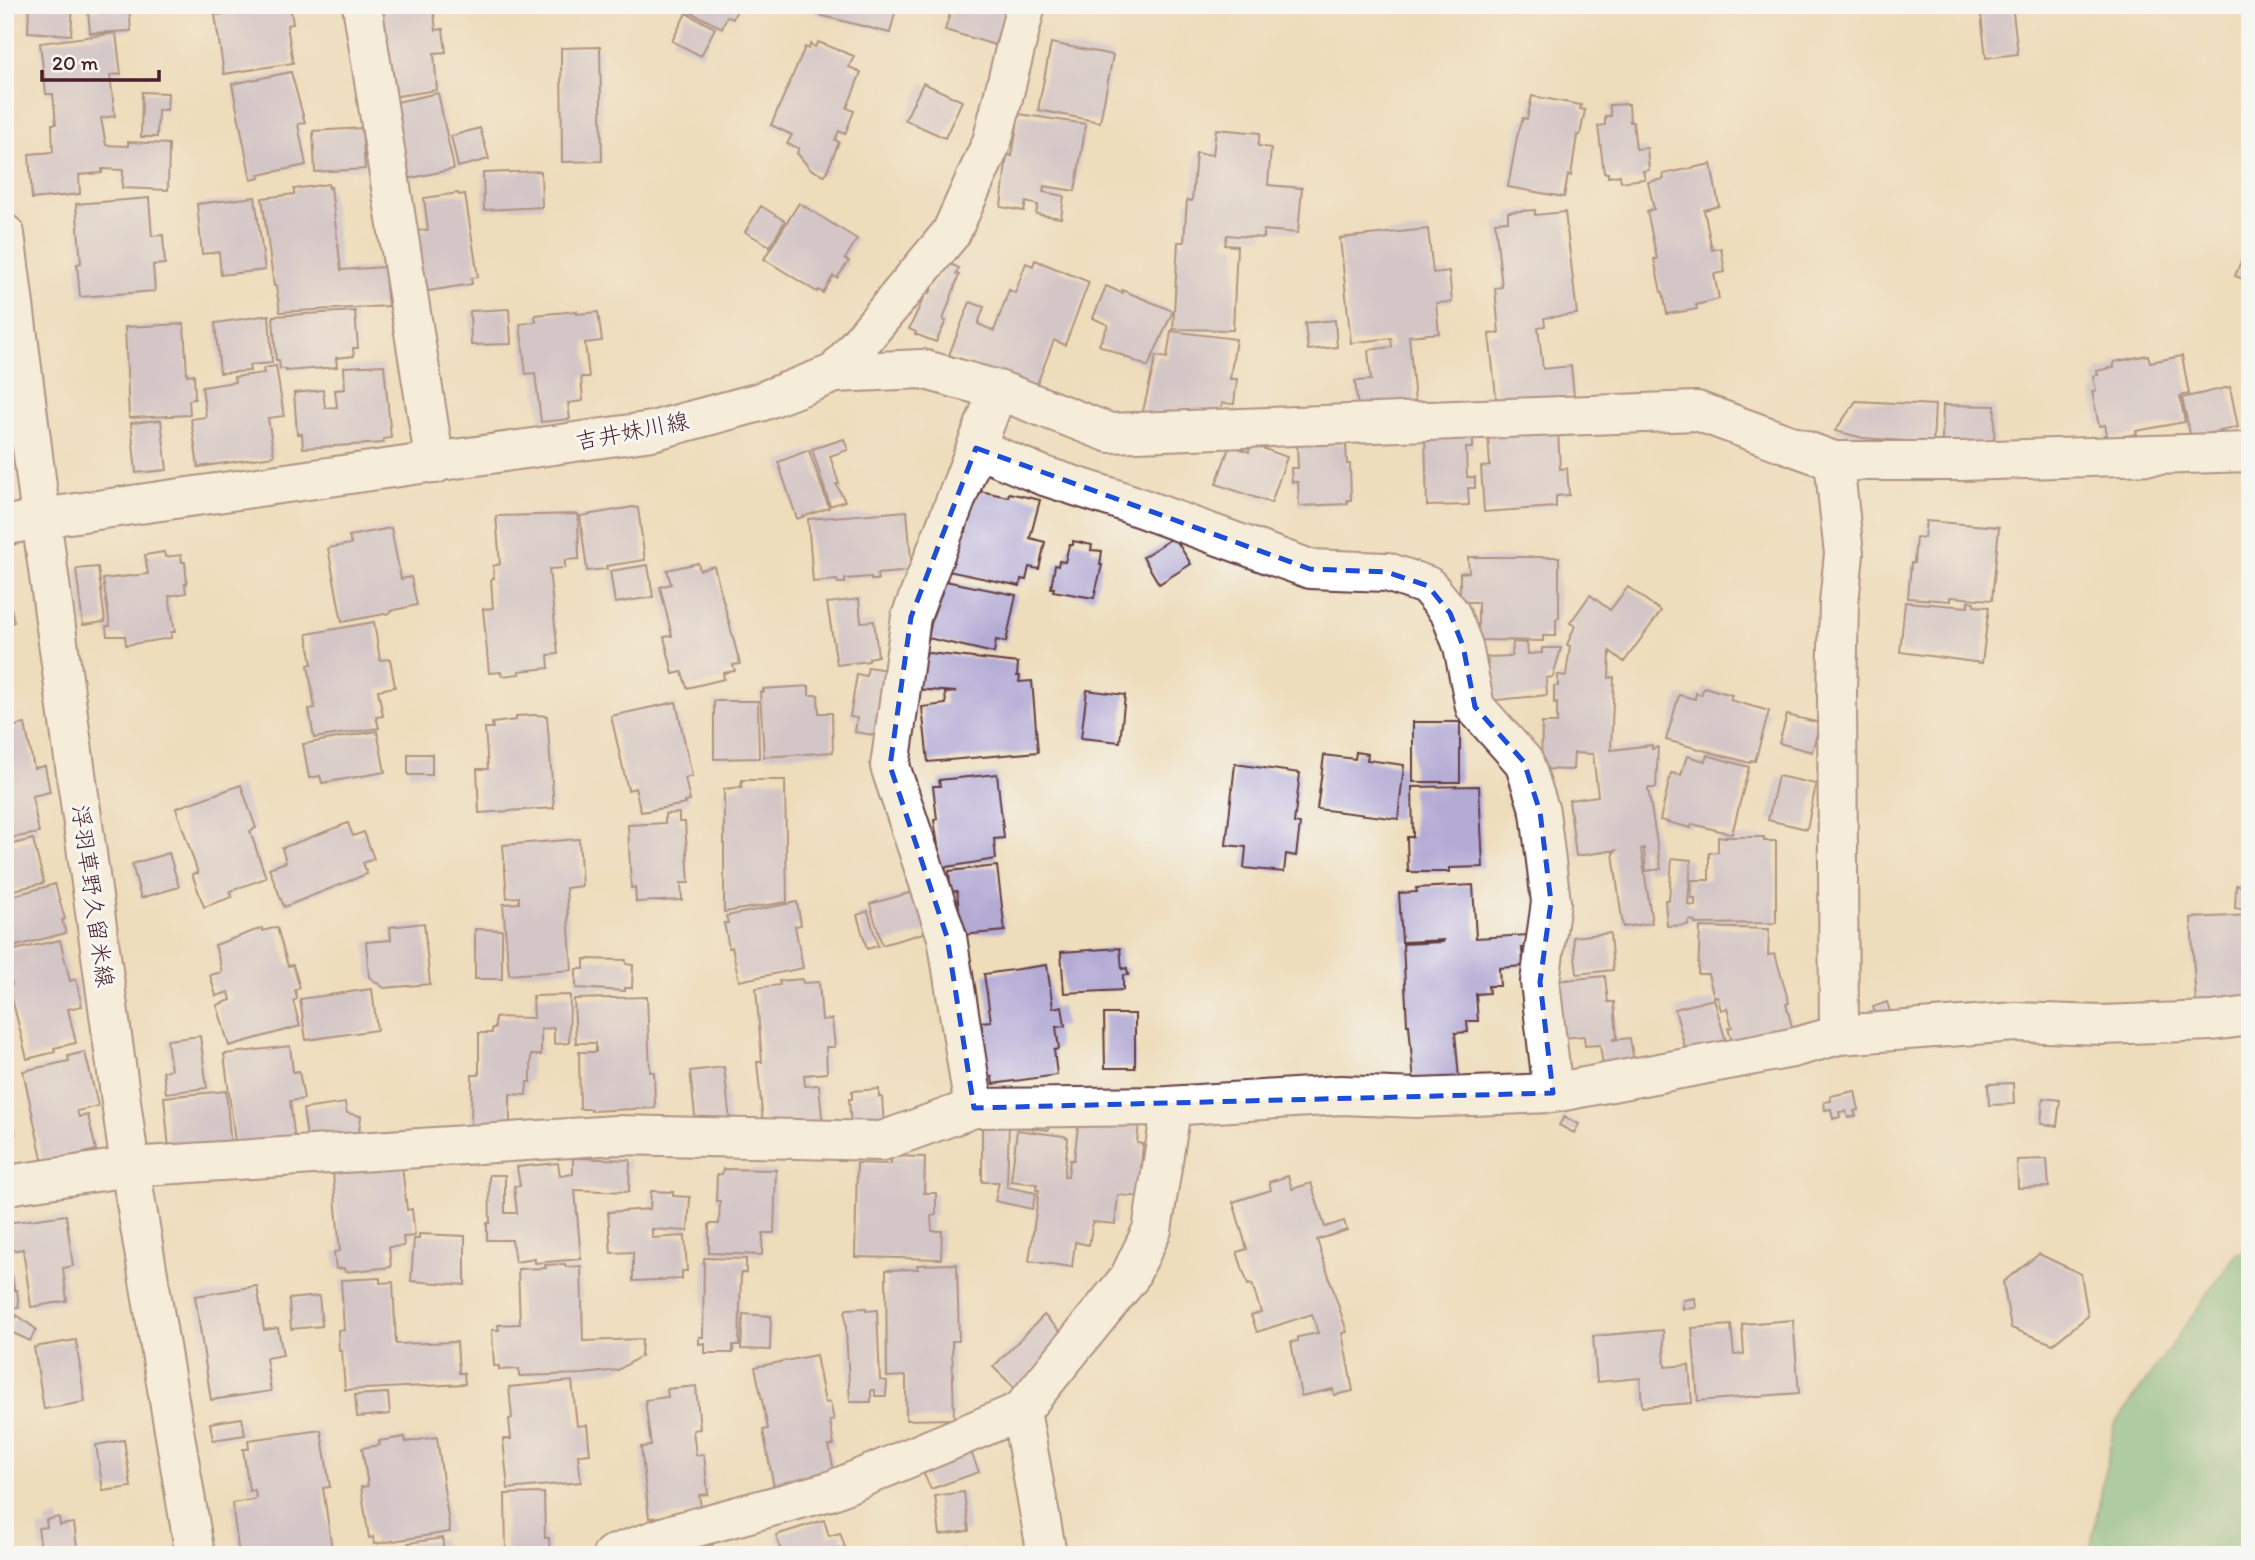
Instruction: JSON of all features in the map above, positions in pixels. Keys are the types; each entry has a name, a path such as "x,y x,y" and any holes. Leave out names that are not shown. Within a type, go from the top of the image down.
{"street":[{"path":"362,5 435,464"},
{"name":"吉井妹川線","path":"23,522 652,431 760,402 835,373 951,233 992,142 1026,5"},
{"name":"浮羽草野久留米線","path":"5,234 23,522 195,1555"},
{"path":"835,373 922,369 998,390 1110,433 1697,411 1834,461 1960,461 2250,452"},
{"path":"974,1108 947,937 890,766 911,617 998,390"},
{"path":"976,448 1044,476 1310,569 1387,572 1428,586 1450,613 1463,646 1475,707 1524,762 1540,811 1550,902 1540,982 1553,1093"},
{"path":"1834,461 1844,554 1839,603 1837,707 1839,1035"},
{"path":"5,1187 130,1167 616,1135 882,1141 974,1108 1168,1106 1341,1095 1417,1098 1553,1093 1792,1048 1839,1035 2016,1021 2101,1025 2211,1021 2250,1016"},
{"path":"612,1555 675,1533 830,1491 1021,1411 1129,1278 1152,1230 1169,1124 1168,1106"},
{"path":"1021,1411 1046,1555"}],"highlighted area":[{"path":"976,448 1310,569 1387,572 1428,586 1450,613 1463,646 1475,707 1524,762 1540,812 1551,902 1540,982 1553,1093 974,1108 947,937 890,766 911,617"}],"green space":[{"path":"2250,1250 2250,1555 2089,1555 2114,1426 2236,1254"}],"building":[{"path":"29,5 73,5 71,35 28,32"},
{"path":"98,5 129,5 131,31 90,33 88,10 98,10"},
{"path":"224,5 290,5 293,24 287,25 293,63 224,74 215,15 225,14"},
{"path":"378,5 433,5 436,30 443,29 446,52 434,53 437,90 391,97"},
{"path":"676,5 739,5 733,19 727,16 722,28"},
{"path":"817,5 897,5 890,33 815,14"},
{"path":"955,5 1007,5 995,45 945,30"},
{"path":"2012,5 2018,54 1986,58 1980,6"},
{"path":"686,13 715,28 701,56 672,41"},
{"path":"116,33 121,74 110,75 115,116 101,118 106,145 128,146 128,142 169,144 168,190 122,188 123,170 102,169 102,173 79,175 80,194 32,199 29,154 53,152 52,124 56,124 53,94 46,94 40,43"},
{"path":"818,42 854,56 849,67 861,72 847,108 854,111 845,134 839,131 835,140 839,142 825,176 810,169 797,153 799,148 787,144 792,135 771,125 805,47 809,49 810,44 815,47"},
{"path":"1051,43 1113,55 1100,122 1038,110"},
{"path":"600,47 602,161 562,162 561,48"},
{"path":"291,72 305,123 298,124 306,165 259,175 260,178 251,180 232,84"},
{"path":"923,83 962,101 945,138 905,120"},
{"path":"142,92 168,93 167,110 158,110 157,137 141,137"},
{"path":"438,93 454,169 407,179 392,103"},
{"path":"1532,96 1581,105 1580,109 1585,110 1564,197 1508,187 1517,137 1523,118 1527,119"},
{"path":"1629,104 1636,149 1647,148 1649,170 1643,171 1645,179 1621,182 1620,175 1608,177 1608,173 1604,173 1598,126 1605,125 1605,116 1611,116 1609,105"},
{"path":"1019,114 1086,124 1075,191 1044,186 1043,192 1064,196 1061,218 1036,214 1038,205 1026,202 1024,211 1001,207 1007,154 1012,156"},
{"path":"362,128 365,169 315,172 313,131"},
{"path":"480,128 489,159 458,167 451,136"},
{"path":"1216,129 1260,133 1258,146 1271,148 1268,185 1302,188 1298,233 1264,230 1264,238 1227,235 1225,245 1237,246 1233,330 1173,329 1178,242 1184,242 1187,200 1192,201 1196,153 1213,155"},
{"path":"1711,164 1719,206 1704,210 1712,250 1721,248 1725,272 1714,274 1719,299 1696,305 1697,309 1667,314 1654,259 1657,259 1647,211 1654,209 1648,182 1664,179 1663,174"},
{"path":"541,171 542,207 484,210 483,173"},
{"path":"328,184 329,188 331,187 341,270 384,267 388,306 280,312 262,198 294,194 294,189"},
{"path":"465,194 478,277 471,278 472,284 422,292 414,231 428,230 424,198"},
{"path":"255,197 265,270 221,275 219,252 202,254 197,204"},
{"path":"149,198 152,236 163,235 165,264 153,265 155,291 80,297 77,264 81,263 76,204"},
{"path":"799,203 857,239 845,259 849,261 837,278 833,276 823,293 819,290 817,292 764,259"},
{"path":"761,206 785,221 770,246 745,232"},
{"path":"1535,210 1535,215 1565,212 1577,314 1544,318 1545,326 1538,327 1543,369 1571,366 1574,396 1497,405 1489,334 1499,333 1495,288 1502,287 1495,222 1508,221 1508,212"},
{"path":"1428,229 1433,273 1449,271 1452,302 1436,303 1439,333 1409,336 1415,402 1358,408 1355,381 1371,380 1368,350 1392,347 1391,338 1351,343 1340,238"},
{"path":"2244,254 2250,256 2249,281 2235,276"},
{"path":"1035,260 1089,282 1065,345 1054,340 1035,389 949,355 970,302 984,307 978,324 994,331 1009,290 1015,293 1026,263 1033,266"},
{"path":"948,263 959,268 956,274 959,275 943,320 946,321 936,342 909,329 927,291 930,293"},
{"path":"1106,286 1173,311 1148,367 1099,345 1108,325 1093,318"},
{"path":"509,309 511,344 471,345 470,311"},
{"path":"355,311 358,348 353,348 354,356 336,358 337,367 286,371 280,369 279,360 276,360 273,316"},
{"path":"577,311 577,314 598,312 602,341 585,343 589,377 581,377 583,401 568,403 570,419 541,422 535,373 526,374 520,324 536,322 535,315"},
{"path":"269,315 272,363 249,365 250,371 220,373 215,323"},
{"path":"1335,320 1337,347 1308,350 1305,323"},
{"path":"184,324 187,375 194,374 195,399 189,400 190,415 129,418 125,327"},
{"path":"1171,331 1236,339 1230,379 1237,379 1234,404 1222,403 1220,418 1142,415 1156,356 1167,358"},
{"path":"2148,355 2150,362 2182,356 2189,394 2180,396 2185,422 2104,440 2104,435 2107,435 2105,425 2099,426 2092,391 2096,391 2093,376 2098,375 2097,371 2114,367 2114,362"},
{"path":"384,365 391,438 383,439 384,443 303,448 302,434 297,434 294,393 323,390 325,408 337,407 335,390 345,389 344,367"},
{"path":"276,366 284,416 268,418 274,456 198,467 191,419 206,417 202,387 235,382 234,377 264,373 263,368"},
{"path":"2230,387 2238,427 2191,438 2182,398"},
{"path":"1856,401 1935,405 1933,443 1863,438 1835,431"},
{"path":"1943,405 1995,406 1994,443 1942,442"},
{"path":"161,420 167,470 136,473 131,423"},
{"path":"1558,431 1560,469 1567,468 1569,495 1556,496 1556,507 1484,512 1481,467 1490,466 1488,435"},
{"path":"1473,435 1473,448 1466,448 1467,477 1475,477 1475,488 1468,488 1469,505 1427,506 1425,437"},
{"path":"844,439 848,450 830,456 839,484 836,484 845,501 830,506 812,449"},
{"path":"1251,444 1287,457 1271,503 1216,484 1230,445 1249,452"},
{"path":"1346,444 1347,464 1350,464 1351,500 1347,500 1348,504 1299,506 1298,482 1292,482 1291,468 1298,468 1297,445"},
{"path":"809,450 829,508 797,519 778,462"},
{"path":"980,491 1008,497 1009,493 1040,500 1030,538 1045,542 1039,569 1029,567 1026,580 1021,579 1020,586 948,571 958,530 966,532 975,495 979,496"},
{"path":"638,508 645,560 587,571 580,516"},
{"path":"907,511 912,571 877,574 878,580 871,580 871,577 845,579 845,583 838,583 837,580 813,582 808,519"},
{"path":"578,514 579,559 565,560 565,568 549,569 558,654 548,655 549,668 502,676 501,672 489,673 483,609 493,608 493,566 500,564 496,516"},
{"path":"1926,521 1999,527 1992,600 1908,598 1916,537 1924,538"},
{"path":"391,528 401,579 411,577 417,605 342,622 328,548 351,544 349,536"},
{"path":"1174,537 1191,564 1159,584 1143,557"},
{"path":"1073,541 1092,545 1091,550 1102,551 1102,565 1094,598 1053,591 1054,588 1051,588 1055,565 1058,566 1059,561 1065,562 1069,545 1073,545"},
{"path":"164,552 165,557 181,555 182,562 185,562 187,584 186,593 169,596 175,632 171,632 171,638 126,645 125,636 107,636 106,626 110,626 103,579 148,574 145,555"},
{"path":"1468,557 1559,557 1559,618 1556,619 1556,636 1543,636 1543,641 1478,640 1478,602 1460,602 1460,573 1469,572"},
{"path":"698,563 700,570 714,566 740,664 733,665 735,671 723,673 724,679 687,688 682,672 673,674 664,637 672,636 660,587 671,584 667,570"},
{"path":"648,565 653,597 615,603 610,571"},
{"path":"98,567 105,622 83,625 76,569"},
{"path":"5,580 14,622 5,624"},
{"path":"940,580 1016,595 1006,642 996,640 994,653 928,638"},
{"path":"1628,587 1661,611 1624,662 1610,651 1609,678 1614,677 1611,750 1652,745 1652,749 1658,747 1656,788 1648,788 1661,869 1646,871 1644,848 1641,849 1652,923 1623,927 1613,853 1617,850 1576,856 1569,800 1598,796 1593,754 1574,753 1571,770 1541,769 1542,723 1557,723 1554,686 1558,686 1558,675 1566,676 1570,646 1567,645 1575,626 1570,623 1590,595 1610,610"},
{"path":"859,599 861,622 874,621 878,656 869,658 869,661 837,665 827,603"},
{"path":"1968,601 1974,602 1974,606 1989,607 1982,663 1900,652 1905,602 1968,607"},
{"path":"374,622 380,660 390,659 395,687 378,690 383,716 376,717 379,728 314,738 309,709 315,708 308,665 312,664 307,634"},
{"path":"1513,642 1527,643 1528,654 1542,653 1542,648 1561,648 1553,677 1546,678 1547,695 1488,701 1484,664 1488,664 1487,657 1512,656"},
{"path":"920,652 1018,663 1019,682 1032,681 1038,752 928,762 922,707 946,704 945,693 956,692 915,689"},
{"path":"868,667 888,670 879,736 855,732 857,718 850,717 857,674 866,676"},
{"path":"809,686 809,695 818,695 819,713 832,713 833,752 764,757 760,692 764,692 763,689"},
{"path":"1704,687 1732,695 1730,700 1769,711 1755,761 1751,760 1750,763 1666,740 1679,695 1695,699 1696,693 1701,695"},
{"path":"1087,690 1125,695 1120,742 1081,738"},
{"path":"714,701 758,701 759,758 714,759"},
{"path":"676,702 692,776 685,778 690,801 641,812 635,788 628,790 611,716"},
{"path":"1787,715 1820,723 1812,752 1779,743"},
{"path":"516,716 547,716 554,808 479,813 477,769 488,769 485,728 493,728 492,723 516,720"},
{"path":"1413,722 1460,722 1460,782 1413,782"},
{"path":"25,724 34,768 45,766 50,792 32,796 39,833 5,839 5,728"},
{"path":"377,731 385,772 322,783 320,776 309,778 303,744"},
{"path":"1356,752 1368,754 1367,760 1404,765 1398,819 1317,809 1324,755 1355,759"},
{"path":"408,754 432,754 432,775 408,775"},
{"path":"1707,755 1749,767 1732,834 1692,824 1691,828 1660,820 1671,773 1681,775 1687,756 1705,761"},
{"path":"1235,764 1300,773 1294,823 1300,824 1296,856 1286,854 1284,872 1244,868 1246,847 1226,845"},
{"path":"997,774 1004,838 994,839 996,859 947,867 941,865 934,820 937,819 933,786 940,786 939,780"},
{"path":"1778,776 1816,784 1807,829 1768,820"},
{"path":"742,780 785,780 787,902 724,912 724,789 741,787"},
{"path":"241,785 256,828 250,831 266,878 230,891 232,897 204,907 192,874 198,873 176,808"},
{"path":"1479,786 1483,867 1449,868 1449,872 1408,872 1407,837 1413,837 1412,787"},
{"path":"679,813 679,822 685,822 689,883 681,883 682,900 636,902 635,887 631,888 628,825 665,823 665,814"},
{"path":"348,823 353,836 364,832 374,859 363,863 367,874 284,907 269,868 286,862 282,848"},
{"path":"1718,837 1764,837 1764,841 1776,841 1776,923 1695,924 1695,921 1689,920 1688,925 1667,926 1665,900 1669,900 1672,858 1691,860 1688,905 1695,906 1691,880 1709,880 1709,853 1718,852"},
{"path":"33,839 44,883 5,892 5,846"},
{"path":"579,839 582,886 566,888 572,970 509,975 503,904 519,903 519,897 507,898 503,845"},
{"path":"169,853 179,887 141,898 132,864"},
{"path":"997,866 1005,931 962,935 957,891 951,892 949,871"},
{"path":"2248,880 2250,911 2235,908 2236,885 2247,886"},
{"path":"55,884 66,933 5,949 5,898"},
{"path":"1473,885 1476,938 1529,935 1529,948 1522,948 1523,966 1499,968 1500,986 1488,986 1489,993 1476,994 1478,1021 1467,1021 1468,1032 1455,1033 1459,1078 1414,1083 1407,1025 1403,944 1444,940 1402,942 1399,893 1417,892 1416,888"},
{"path":"916,891 927,932 882,945 870,904"},
{"path":"797,902 801,925 795,926 803,968 739,981 724,923 728,923 726,916"},
{"path":"868,911 878,946 867,949 857,915"},
{"path":"2250,915 2250,1001 2196,1005 2191,918"},
{"path":"424,923 430,984 384,988 369,977 366,942 391,940 390,927"},
{"path":"277,927 288,966 293,965 300,988 295,990 297,999 293,1001 300,1026 229,1046 217,1005 231,1000 229,992 216,996 210,975 222,972 215,945 262,928 263,931"},
{"path":"1700,927 1769,929 1768,955 1775,954 1789,1003 1786,1004 1794,1034 1734,1048 1728,1028 1732,1027 1727,1008 1721,1010 1717,996 1714,997 1708,974 1698,974"},
{"path":"475,929 502,930 502,979 475,979"},
{"path":"1610,933 1613,970 1577,974 1573,937"},
{"path":"60,940 70,981 76,979 82,1006 68,1009 76,1043 27,1059 9,986 12,985 5,952"},
{"path":"1120,948 1122,969 1127,968 1128,975 1123,975 1123,990 1064,993 1061,952"},
{"path":"584,959 626,960 626,964 633,965 632,988 625,988 625,991 576,988 576,969 584,969"},
{"path":"1047,965 1053,1008 1062,1006 1065,1026 1056,1027 1059,1049 1054,1050 1057,1075 993,1084 992,1077 987,1078 982,1043 981,1022 991,1021 984,974"},
{"path":"1605,976 1608,1002 1614,1002 1617,1038 1612,1040 1630,1038 1635,1069 1604,1073 1600,1045 1585,1046 1584,1036 1562,1038 1556,981"},
{"path":"802,979 803,983 819,982 822,1020 832,1019 835,1047 826,1047 827,1073 804,1075 805,1086 819,1085 823,1127 764,1132 757,1062 762,1062 756,988 780,985 779,981"},
{"path":"372,989 377,1030 306,1040 300,999"},
{"path":"570,995 569,1043 554,1044 554,1028 541,1029 541,1055 531,1055 531,1082 527,1082 526,1095 510,1094 510,1127 471,1126 472,1075 479,1075 479,1033 492,1033 495,1017 534,1018 533,996"},
{"path":"647,997 650,1072 654,1072 655,1108 591,1111 580,1109 579,1052 596,1052 596,1043 576,1043 574,999"},
{"path":"1714,999 1728,1049 1688,1060 1675,1009"},
{"path":"1887,1002 1890,1012 1877,1017 1873,1007"},
{"path":"1104,1014 1135,1014 1135,1068 1105,1068"},
{"path":"200,1036 207,1088 166,1093 163,1071 171,1070 167,1040"},
{"path":"290,1046 293,1072 299,1071 304,1099 290,1101 295,1141 236,1149 224,1054"},
{"path":"85,1052 98,1106 77,1111 79,1117 88,1115 96,1150 43,1163 23,1071 69,1061 68,1056"},
{"path":"724,1067 731,1130 697,1133 690,1071"},
{"path":"2013,1083 2014,1104 1989,1105 1988,1084"},
{"path":"879,1089 884,1126 851,1128 849,1099 852,1099 852,1091"},
{"path":"226,1091 231,1148 169,1149 164,1097"},
{"path":"1855,1091 1859,1110 1854,1111 1856,1116 1848,1118 1846,1111 1839,1112 1840,1117 1833,1119 1831,1109 1825,1110 1824,1102 1831,1101 1830,1096"},
{"path":"2043,1098 2060,1100 2057,1126 2041,1124"},
{"path":"5,1103 15,1134 5,1137"},
{"path":"345,1103 347,1113 361,1116 358,1140 308,1145 303,1109"},
{"path":"1016,1117 1050,1121 1049,1130 1015,1127"},
{"path":"1564,1117 1579,1124 1574,1133 1559,1125"},
{"path":"1079,1118 1139,1123 1137,1143 1143,1144 1141,1167 1146,1168 1143,1197 1118,1195 1115,1224 1093,1222 1089,1245 1075,1242 1072,1267 1029,1261 1039,1190 1036,1190 1037,1184 1011,1181 1017,1130 1068,1138 1064,1176 1068,1176 1070,1160 1074,1160"},
{"path":"982,1124 1009,1124 1007,1187 1036,1193 1032,1209 995,1201 999,1182 982,1182"},
{"path":"891,1156 925,1157 924,1193 936,1193 936,1215 931,1216 932,1231 942,1231 941,1259 855,1257 857,1163 891,1164"},
{"path":"573,1158 630,1160 629,1192 575,1190 581,1259 515,1262 512,1240 487,1240 487,1223 490,1223 489,1175 505,1175 505,1213 517,1213 514,1186 520,1186 517,1167 558,1163 560,1176 573,1174"},
{"path":"2047,1159 2049,1187 2018,1188 2017,1160"},
{"path":"402,1166 407,1210 412,1209 415,1236 403,1237 404,1246 389,1247 391,1267 345,1272 344,1268 336,1269 334,1252 340,1251 333,1174"},
{"path":"723,1169 776,1170 774,1233 763,1233 762,1255 709,1253 709,1224 719,1224 717,1175 722,1174"},
{"path":"1288,1176 1292,1189 1311,1183 1325,1227 1344,1221 1347,1230 1317,1240 1347,1332 1342,1333 1353,1391 1334,1395 1333,1389 1301,1396 1291,1342 1298,1341 1298,1337 1318,1333 1312,1314 1257,1332 1251,1315 1261,1312 1237,1252 1247,1249 1233,1202 1271,1190 1269,1182"},
{"path":"651,1191 673,1192 673,1196 690,1197 688,1231 652,1229 652,1238 685,1236 687,1271 682,1271 682,1279 633,1281 633,1252 611,1253 608,1212 650,1209"},
{"path":"66,1215 73,1266 63,1268 67,1301 31,1307 23,1249 10,1251 6,1223"},
{"path":"419,1234 465,1236 465,1285 411,1281 414,1239 419,1239"},
{"path":"2039,1254 2081,1274 2088,1316 2053,1344 2011,1328 2003,1282"},
{"path":"704,1258 746,1259 746,1273 741,1273 739,1345 733,1345 733,1353 705,1353 705,1343 699,1344 699,1337 703,1337"},
{"path":"565,1264 566,1267 581,1266 583,1341 642,1339 641,1356 618,1370 584,1374 519,1376 519,1369 499,1370 499,1366 494,1366 492,1330 499,1330 498,1325 520,1324 518,1269"},
{"path":"957,1264 959,1341 952,1341 954,1419 906,1420 906,1376 887,1377 886,1270 918,1269 917,1265"},
{"path":"12,1274 14,1289 6,1290 5,1275"},
{"path":"380,1278 380,1283 393,1282 396,1344 457,1342 459,1373 464,1373 465,1384 345,1390 338,1330 344,1330 341,1280"},
{"path":"257,1286 264,1330 278,1328 283,1355 266,1358 271,1391 211,1400 195,1296"},
{"path":"17,1290 19,1307 9,1308 7,1291"},
{"path":"319,1296 322,1326 291,1329 289,1299"},
{"path":"1695,1298 1696,1308 1683,1309 1683,1300"},
{"path":"866,1308 866,1311 877,1310 880,1380 887,1381 886,1396 875,1396 875,1390 871,1390 871,1402 850,1402 845,1312 847,1309"},
{"path":"743,1314 771,1316 770,1350 741,1349"},
{"path":"17,1315 36,1329 30,1341 9,1331"},
{"path":"1044,1315 1066,1337 1016,1389 993,1367"},
{"path":"1793,1320 1799,1393 1698,1401 1692,1328 1731,1325 1734,1355 1744,1354 1742,1324"},
{"path":"1663,1330 1665,1367 1689,1365 1692,1403 1642,1407 1640,1378 1597,1382 1593,1336"},
{"path":"76,1340 85,1402 44,1409 34,1347"},
{"path":"816,1355 825,1403 830,1402 834,1420 830,1421 834,1445 829,1446 834,1471 804,1478 805,1487 775,1493 763,1430 768,1429 755,1367"},
{"path":"572,1381 577,1426 587,1425 590,1454 578,1455 581,1482 508,1489 503,1439 511,1439 509,1387"},
{"path":"696,1386 700,1429 693,1430 696,1455 704,1454 708,1494 699,1495 702,1513 649,1518 641,1447 651,1446 645,1400 668,1397 667,1389"},
{"path":"388,1393 390,1414 357,1417 355,1395"},
{"path":"242,1418 245,1435 213,1440 210,1423"},
{"path":"321,1430 330,1487 323,1488 332,1549 327,1550 328,1555 239,1555 232,1503 256,1499 255,1490 249,1491 243,1449 249,1449 248,1440"},
{"path":"405,1437 406,1442 437,1437 450,1532 374,1544 373,1537 369,1538 361,1487 368,1486 362,1448 380,1445 379,1441"},
{"path":"124,1440 131,1487 103,1491 96,1445"},
{"path":"969,1447 979,1472 931,1489 921,1468"},
{"path":"964,1492 969,1531 940,1535 935,1496"},
{"path":"544,1493 545,1538 549,1538 550,1555 506,1555 505,1494"},
{"path":"59,1517 60,1525 74,1523 78,1555 42,1555 38,1528 47,1527 46,1520"},
{"path":"824,1520 829,1536 840,1533 845,1547 835,1550 836,1555 782,1555 776,1535"},
{"path":"443,1538 443,1555 410,1555 408,1543"},
{"path":"712,1544 715,1555 679,1555 679,1554"},
{"path":"965,1548 966,1555 930,1555 930,1553"}]}
